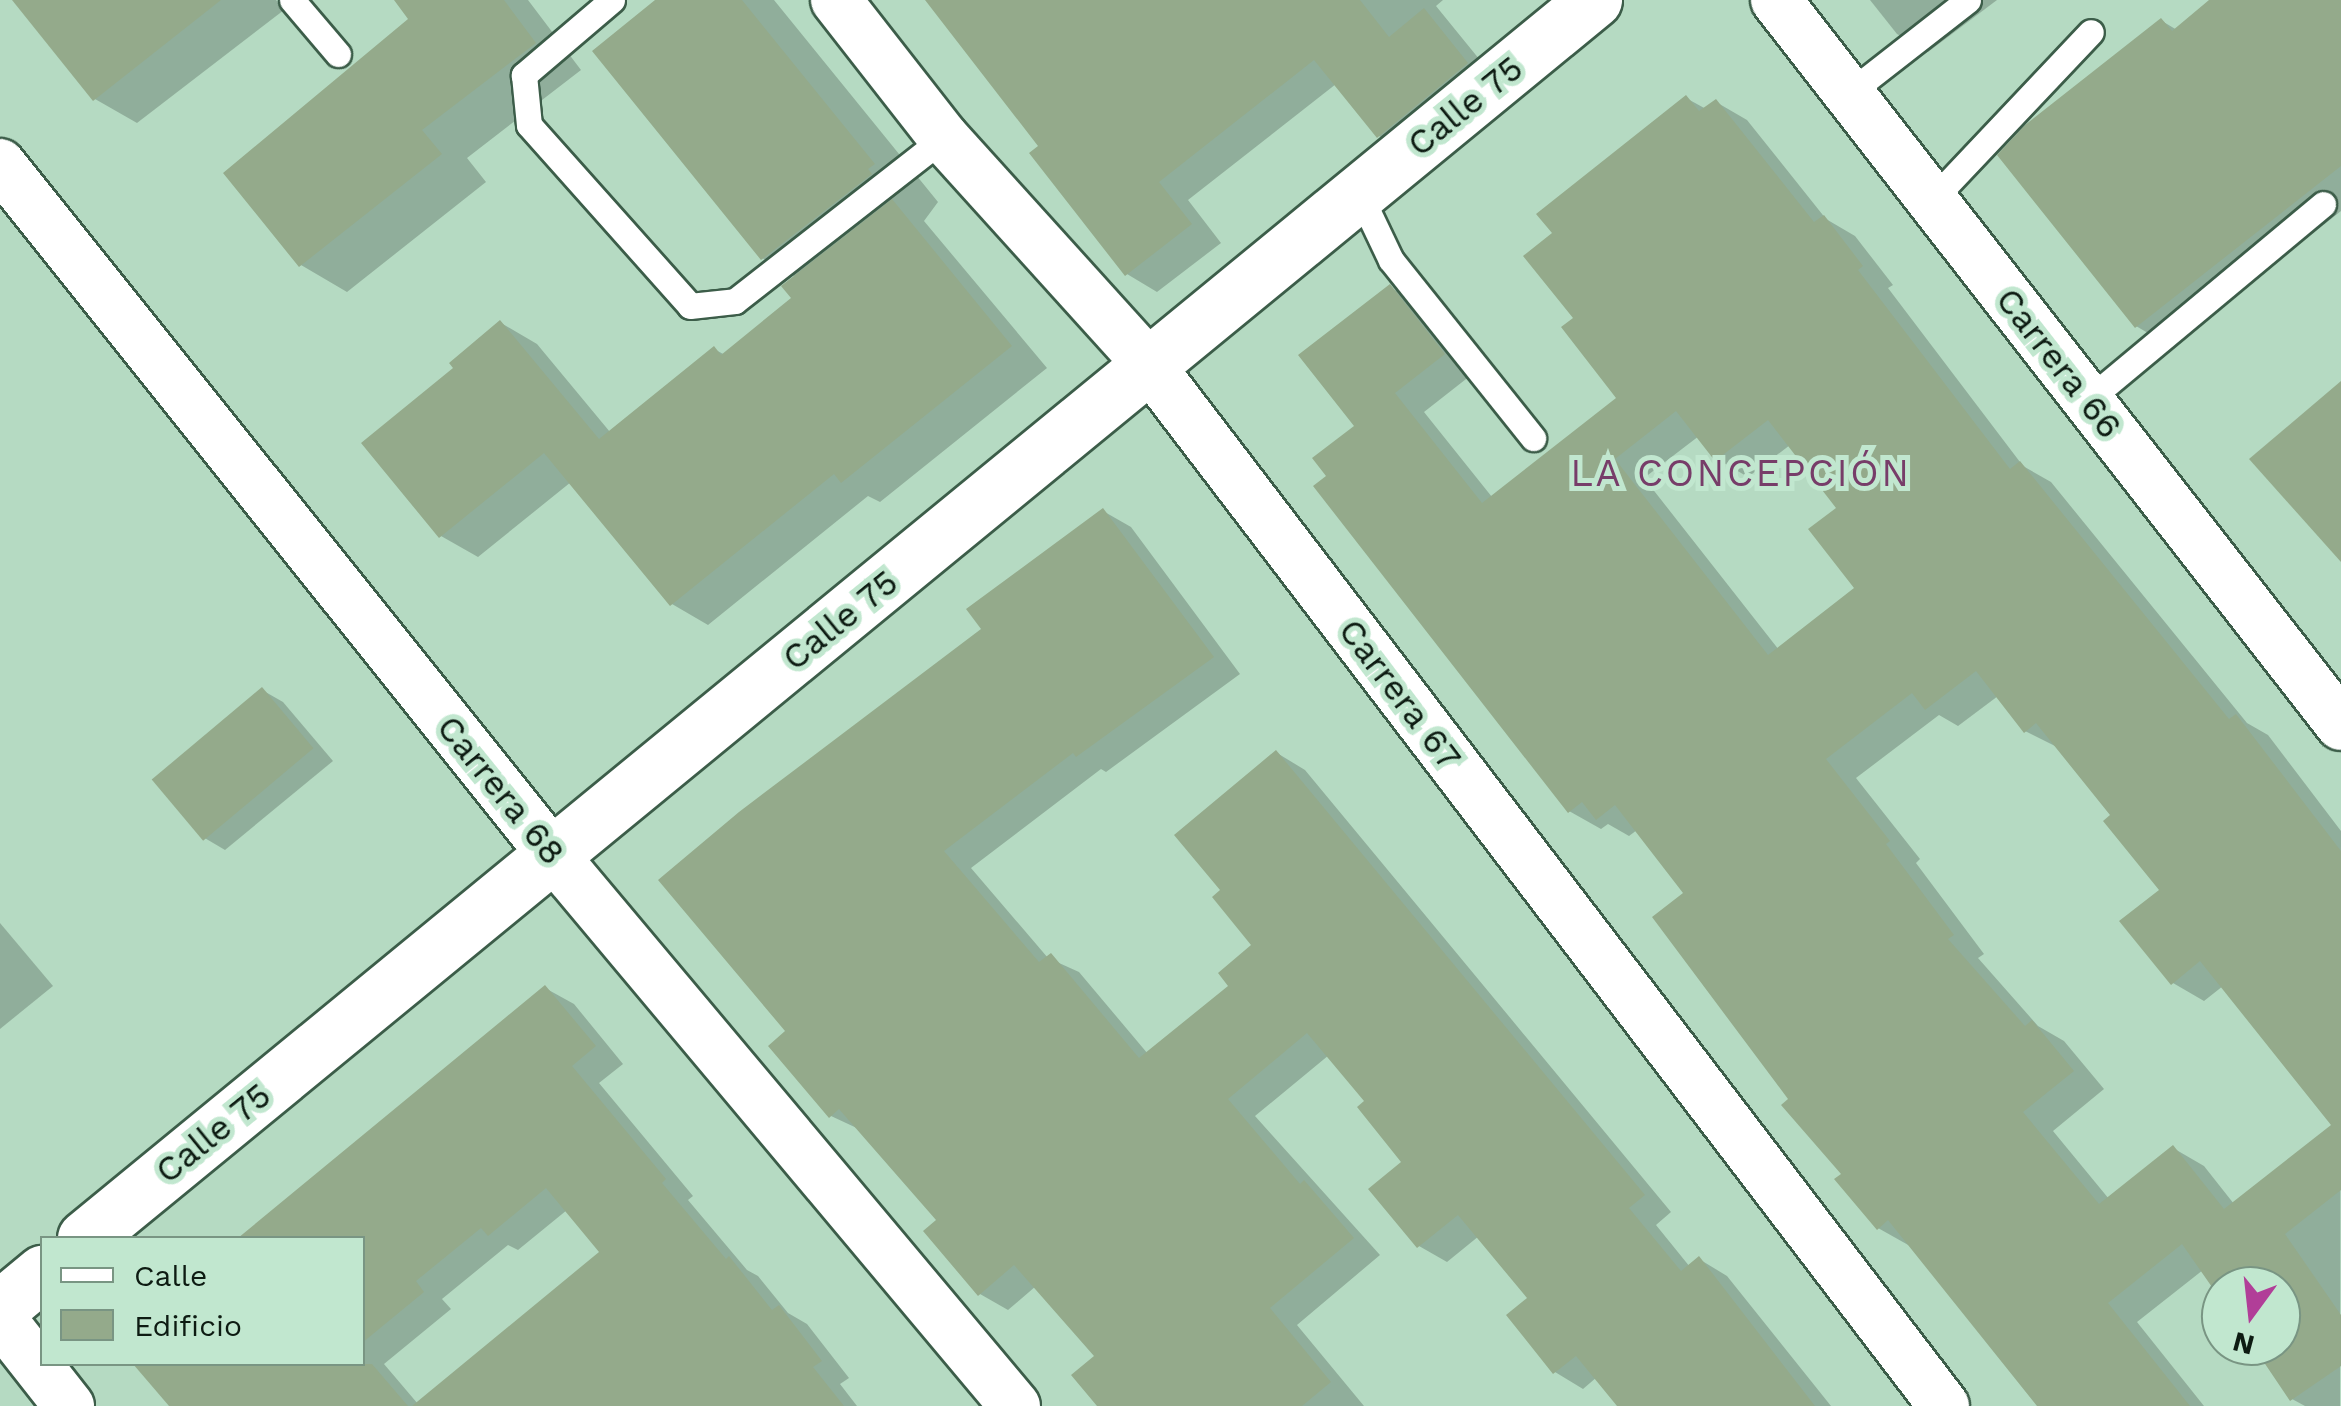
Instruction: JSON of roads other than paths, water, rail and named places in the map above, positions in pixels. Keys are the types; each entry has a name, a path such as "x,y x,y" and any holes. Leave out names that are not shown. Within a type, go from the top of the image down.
{"street":[{"name":"Carrera 67","path":"836,0 944,138 1149,365 1944,1406"},
{"name":"Calle 75","path":"86,1236 1594,0"},
{"name":"Carrera 66","path":"1776,0 2341,726"},
{"name":"Carrera 68","path":"0,164 553,855 1015,1406"},
{"path":"0,1308 40,1275"},
{"path":"0,1318 69,1406"}],"lane":[{"path":"292,0 338,54"},
{"path":"612,0 524,74 529,125 690,306 735,301 944,138"},
{"path":"1849,93 1968,0"},
{"path":"1932,200 2090,32"},
{"path":"1359,193 1391,260 1533,438"},
{"path":"2088,400 2323,204"}],"district":[{"name":"LA CONCEPCIÓN","path":"1741,474"}]}
